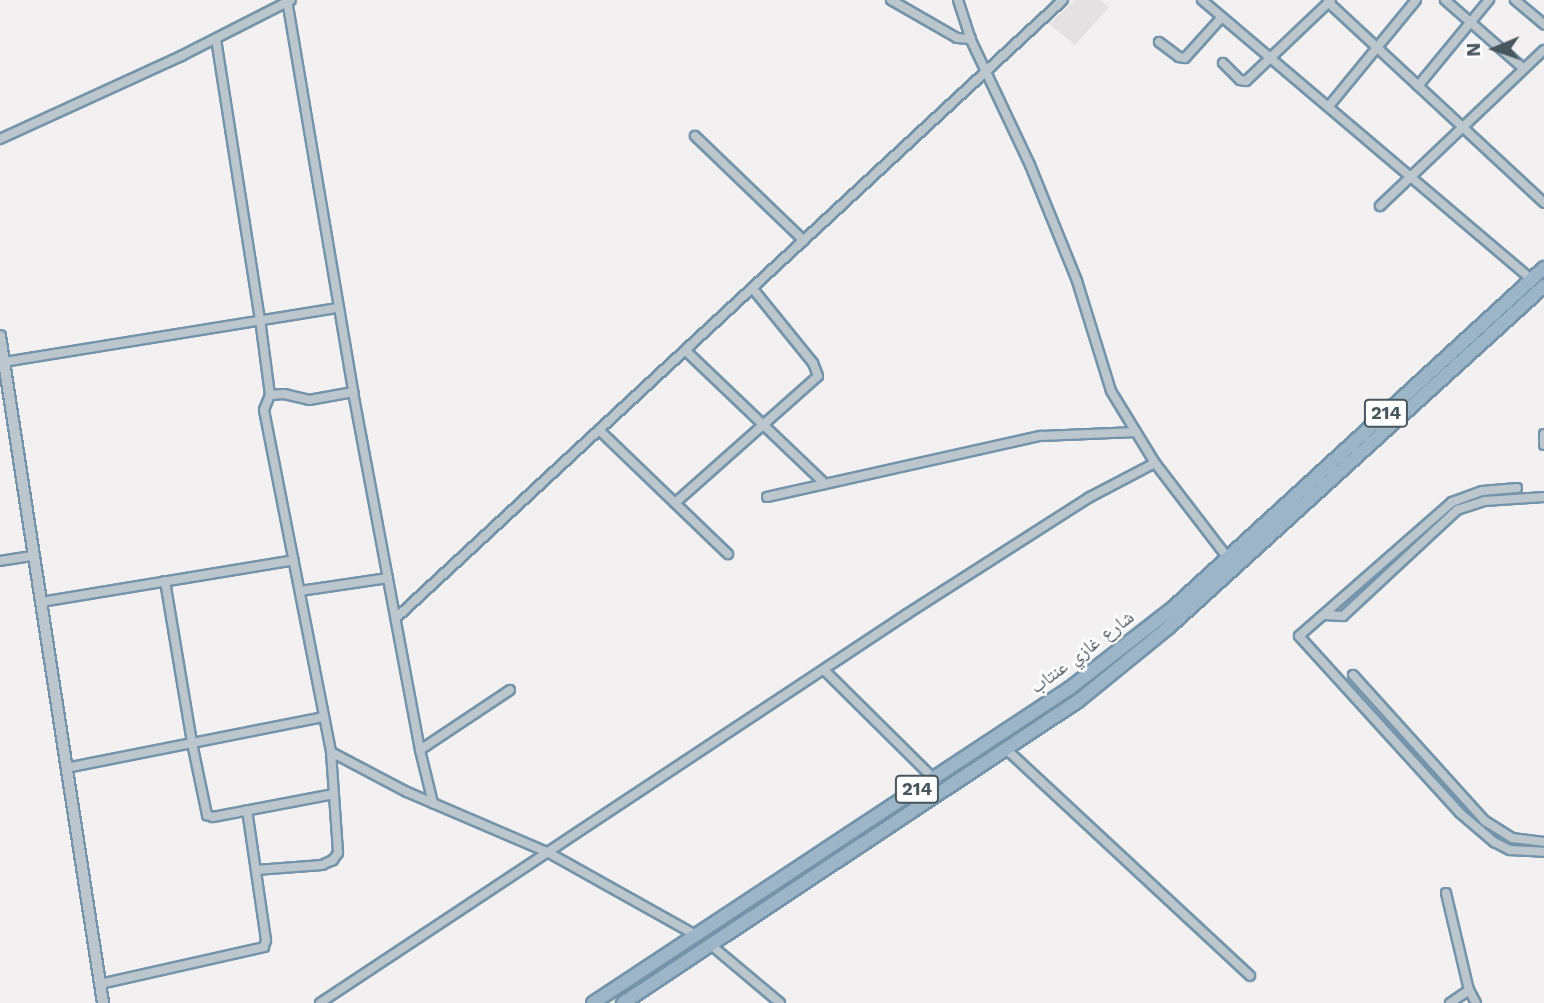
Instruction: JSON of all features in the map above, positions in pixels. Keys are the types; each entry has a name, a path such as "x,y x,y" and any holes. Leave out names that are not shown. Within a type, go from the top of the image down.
{"highway":[{"name":"شارع غازي عنتاب","path":"593,1003 1070,688 1174,607 1405,404 1544,268"},
{"name":"214","path":"623,1003 1078,701 1169,627 1405,404 1544,286"}],"street":[{"path":"891,0 957,38 971,39"},
{"path":"958,0 971,39 1030,165 1077,281 1111,391 1155,463 1228,558"},
{"path":"396,618 1063,0"},
{"path":"1202,0 1531,279"},
{"path":"1329,106 1416,0"},
{"path":"1445,0 1523,68"},
{"path":"1418,86 1489,0"},
{"path":"1515,0 1544,24"},
{"path":"0,139 216,39 289,1 354,392 420,750 433,803"},
{"path":"1223,63 1240,80 1246,81 1330,1 1544,203"},
{"path":"1159,42 1179,57 1185,58 1222,17"},
{"path":"216,39 270,395 264,410 331,752 338,853 333,860 322,865 256,870"},
{"path":"1380,206 1544,50"},
{"path":"695,136 804,242"},
{"path":"675,503 814,383 818,370 753,289"},
{"path":"5,362 339,307"},
{"path":"0,336 103,1003"},
{"path":"686,351 825,484"},
{"path":"270,395 284,394 309,400 354,392"},
{"path":"600,430 728,554"},
{"path":"767,497 1041,436 1136,432"},
{"path":"1544,434 1544,445"},
{"path":"320,1003 1090,497 1155,463"},
{"path":"1517,488 1482,491 1452,502 1300,636 1460,813 1494,842 1510,850 1544,852"},
{"path":"1324,615 1343,615 1457,510 1485,501 1544,497"},
{"path":"0,561 33,556"},
{"path":"41,603 294,559"},
{"path":"300,591 388,578"},
{"path":"165,581 191,743 207,815 213,817 334,794"},
{"path":"824,670 934,779"},
{"path":"1353,675 1485,821 1512,838 1544,842"},
{"path":"420,750 510,690"},
{"path":"66,768 324,717"},
{"path":"1006,749 1250,976"},
{"path":"331,752 433,803 549,853 696,935"},
{"path":"100,984 264,947 266,940 247,810"},
{"path":"1446,893 1469,990 1476,1003"},
{"path":"711,944 780,1003"},
{"path":"1450,1003 1469,990"}],"shaded area":[{"path":"1075,0 1100,0 1109,7 1075,45 1049,24"}],"green space":[{"path":"1393,414 1242,556 1097,683 619,1001 610,1003 1097,678"}]}
